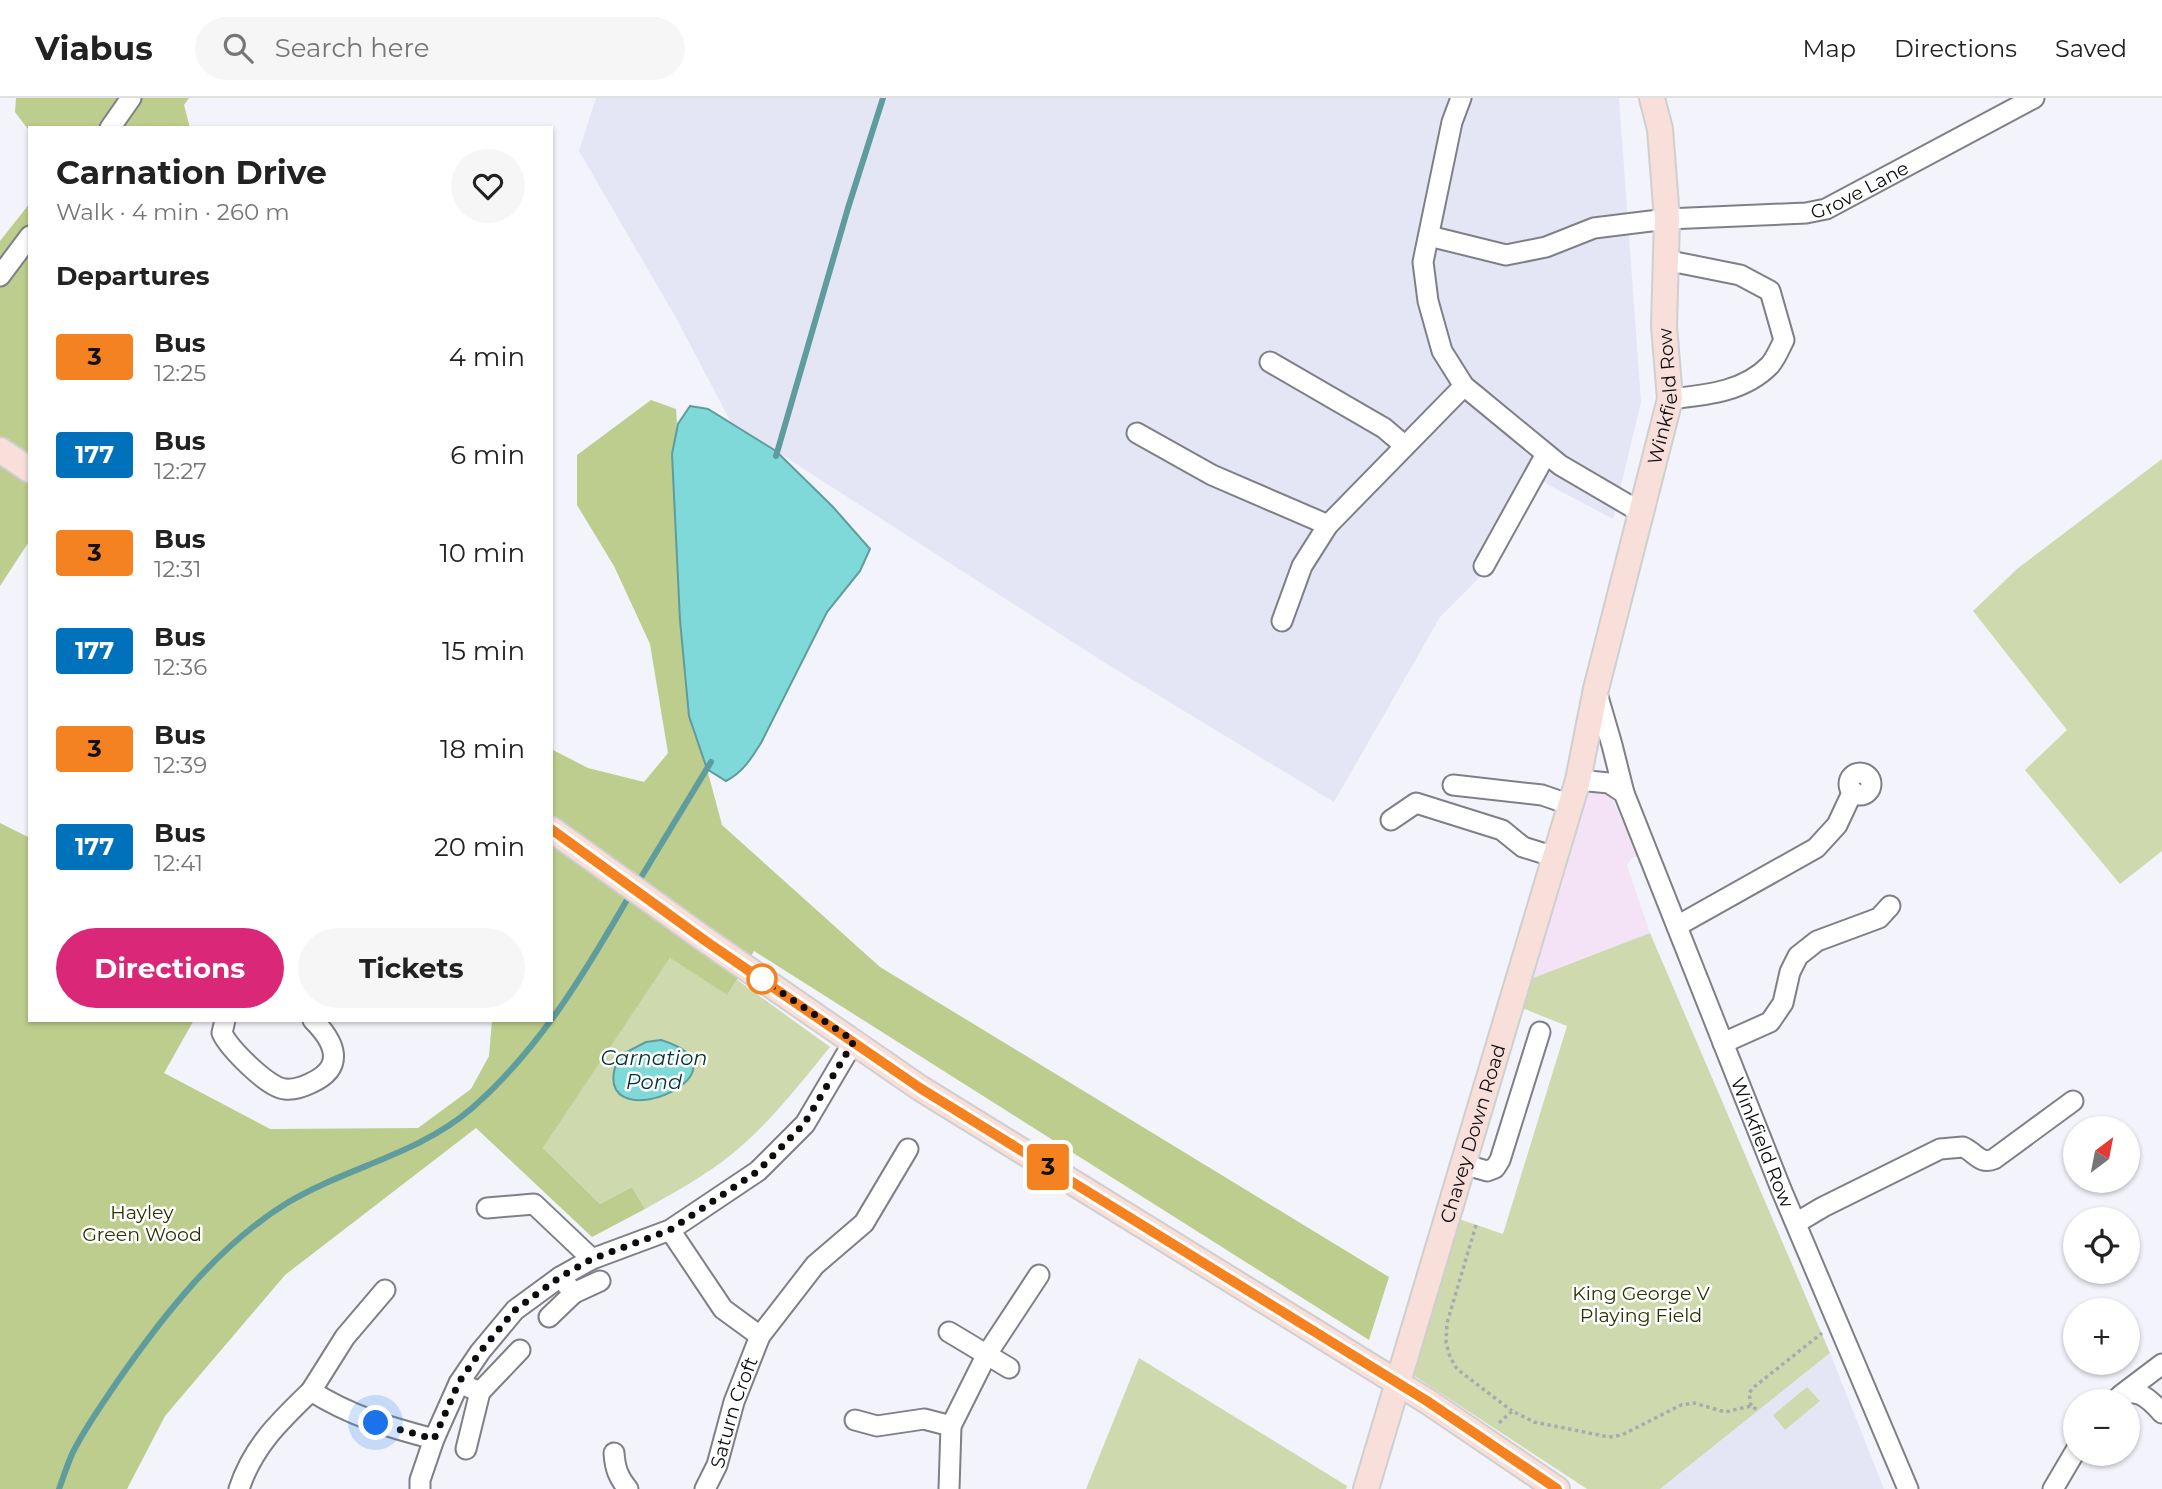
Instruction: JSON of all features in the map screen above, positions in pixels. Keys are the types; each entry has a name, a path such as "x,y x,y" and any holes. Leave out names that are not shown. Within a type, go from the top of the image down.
{"main road":[{"name":"Winkfield Row","path":"1578,780 1596,689 1670,400 1664,326 1667,219 1660,129 1652,98"},
{"path":"0,450 28,469"},
{"name":"Chavey Down Road","path":"1366,1489 1578,780"},
{"path":"553,830 707,942 920,1088 1398,1383 1557,1489"}],"street":[{"path":"111,126 131,98"},
{"path":"1461,98 1452,122 1423,262 1428,301 1441,351 1464,386 1560,466 1642,513"},
{"name":"Grove Lane","path":"1429,236 1506,255 1546,247 1594,228 1667,219 1805,213 1826,209 2034,98"},
{"path":"0,276 28,239"},
{"path":"1665,260 1740,275 1770,291 1784,340 1771,364 1746,384 1709,395 1670,400"},
{"path":"1270,362 1384,428 1405,446"},
{"path":"1282,621 1302,566 1328,525 1464,386"},
{"path":"1137,433 1212,475 1328,525"},
{"path":"1484,566 1546,454"},
{"name":"Winkfield Row","path":"1596,689 1624,793 1796,1223 1908,1489"},
{"path":"1578,780 1609,783 1624,793"},
{"path":"1453,785 1542,795 1571,805"},
{"path":"1677,926 1816,848 1836,825 1853,791"},
{"path":"1391,820 1416,803 1502,830 1523,847 1555,857"},
{"path":"1723,1043 1770,1022 1783,1003 1790,972 1798,956 1817,941 1879,918 1890,906"},
{"path":"225,1022 222,1033 226,1042 268,1082 283,1089 301,1088 321,1079 331,1068 334,1057 331,1042 315,1022"},
{"path":"1463,1164 1488,1171 1495,1168 1500,1160 1540,1032"},
{"path":"420,1489 420,1480 434,1439 459,1382 515,1310 560,1277 592,1259 670,1230 758,1171 804,1124 854,1041"},
{"path":"1796,1223 1940,1149 1963,1147 1982,1161 1988,1162 2073,1101"},
{"name":"Saturn Croft","path":"705,1489 717,1465 734,1402 760,1336 816,1265 864,1223 908,1149"},
{"path":"487,1208 534,1204 592,1259"},
{"name":"Saturn Croft","path":"670,1230 723,1309 760,1336"},
{"path":"949,1489 951,1426 986,1354 1039,1275"},
{"path":"560,1277 574,1293"},
{"path":"549,1317 574,1293 600,1281"},
{"path":"239,1489 262,1441 311,1391 345,1337 385,1290"},
{"path":"949,1332 1009,1368"},
{"path":"466,1449 480,1392 520,1350"},
{"path":"2130,1389 2162,1364"},
{"path":"459,1382 480,1392"},
{"path":"311,1391 358,1417 434,1439"},
{"path":"2140,1395 2150,1399 2162,1413"},
{"path":"855,1420 877,1426 924,1419 951,1426"},
{"path":"614,1453 615,1468 628,1489"},
{"path":"2053,1489 2067,1466"}],"path":[{"path":"1476,1225 1447,1324 1446,1342 1457,1369 1512,1411 1534,1422 1608,1437 1622,1435 1681,1405 1694,1403 1726,1412 1751,1406 1759,1411"},
{"path":"1751,1406 1749,1394 1754,1387 1837,1321"},
{"path":"1482,1439 1512,1411"}],"shaded area":[{"path":"596,98 1619,98 1641,402 1613,519 1536,478 1480,577 1440,617 1334,802 1102,661 731,422 675,316 579,151"},
{"path":"1589,789 1600,790 1611,797 1639,857 1633,857 1627,865 1650,933 1533,978 1584,793"},
{"path":"1830,1353 1884,1489 1660,1489"}],"green space":[{"path":"16,98 189,98 184,105 189,126 28,126 28,129 15,112"},
{"path":"28,206 28,543 0,586 0,241"},
{"name":"Hayley Green Wood","path":"651,400 676,409 677,424 672,454 689,716 722,825 880,967 1389,1277 1369,1340 754,951 727,995 670,958 543,1148 600,1204 632,1187 645,1209 592,1237 476,1128 285,1275 165,1416 127,1489 0,1489 0,823 28,837 28,1022 193,1022 164,1073 270,1129 418,1128 471,1089 489,1056 492,1022 553,1022 553,750 588,768 644,782 668,753 650,644 614,566 577,505 577,455"},
{"path":"2162,459 2162,851 2120,884 2025,770 2067,730 1973,611 2017,569"},
{"name":"King George V Playing Field","path":"1650,933 1830,1353 1660,1489 1587,1489 1413,1375 1456,1218 1503,1234 1567,1026 1522,1008 1533,978"},
{"path":"670,958 726,994 736,979 830,1047 759,1130 711,1169 645,1209 632,1187 600,1204 543,1148"},
{"path":"1139,1358 1347,1486 1346,1489 1086,1489"},
{"path":"1807,1387 1820,1401 1785,1430 1773,1415"}],"water":[{"path":"690,406 708,409 776,451 833,507 870,549 860,571 827,612 761,743 742,769 726,781 707,769 689,716 680,620 672,454 678,424"},
{"name":"Carnation Pond","path":"661,1040 688,1054 693,1069 684,1084 665,1095 643,1100 624,1097 614,1083 619,1056 646,1042"}],"waterway":[{"path":"776,456 883,98"},
{"path":"637,884 711,762"},
{"path":"553,1017 579,980 631,893"},
{"path":"59,1489 77,1445 117,1382 153,1332 193,1284 237,1240 287,1203 428,1138 450,1125 496,1086 550,1022"}],"bus line":[{"name":"3","path":"553,830 707,942 920,1088 1427,1401 1557,1489"}],"route":[{"path":"376,1423 434,1439 459,1382 515,1310 560,1277 592,1259 670,1230 758,1171 804,1124 854,1041 754,974 762,979"}]}
